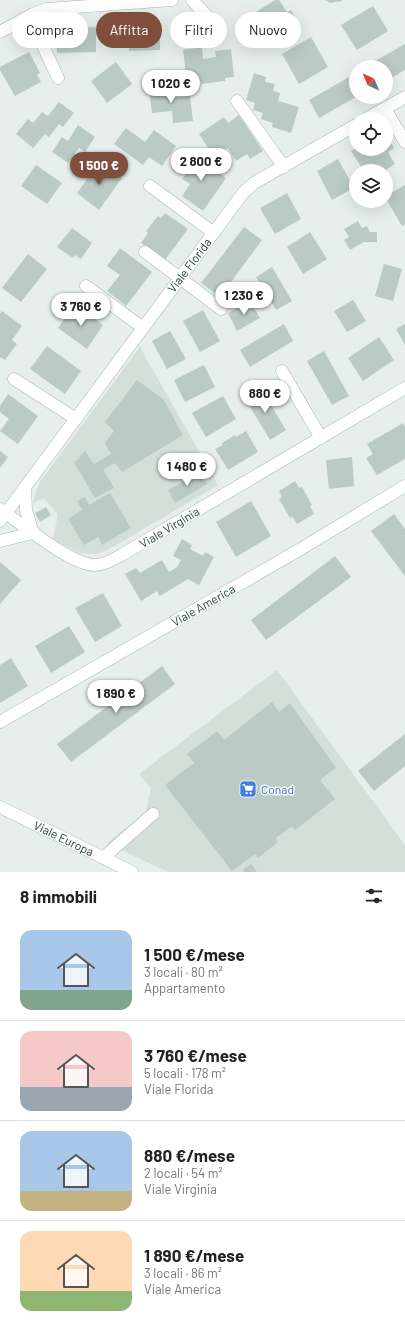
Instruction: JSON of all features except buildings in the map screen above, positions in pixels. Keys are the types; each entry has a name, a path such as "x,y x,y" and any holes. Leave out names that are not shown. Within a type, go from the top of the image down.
{"street":[{"path":"39,12 58,8 172,0"},
{"path":"192,0 203,12"},
{"path":"0,32 12,25"},
{"path":"44,48 58,78"},
{"path":"379,112 405,97"},
{"path":"237,101 284,166"},
{"path":"385,109 405,142"},
{"name":"Viale Florida","path":"2,515 25,487 247,189 349,129"},
{"path":"150,186 214,233"},
{"path":"145,252 221,309"},
{"path":"86,286 143,328"},
{"path":"282,371 321,438"},
{"path":"14,379 76,418"},
{"name":"Viale Virginia","path":"2,515 78,561 94,565 101,564 123,554 405,388"},
{"name":"Viale America","path":"0,722 299,550 405,486"},
{"path":"0,541 33,533 26,510 25,487"},
{"name":"Viale Europa","path":"0,807 132,871"},
{"path":"104,857 152,814"}],"shaded area":[{"path":"140,347 218,485 113,547 98,554 79,553 53,539 58,514 43,498 34,503 33,501 39,483"},
{"path":"277,670 405,845 405,872 168,872 107,843 146,812 151,788 139,774"}],"place":[{"name":"Conad","path":"248,789"}]}
